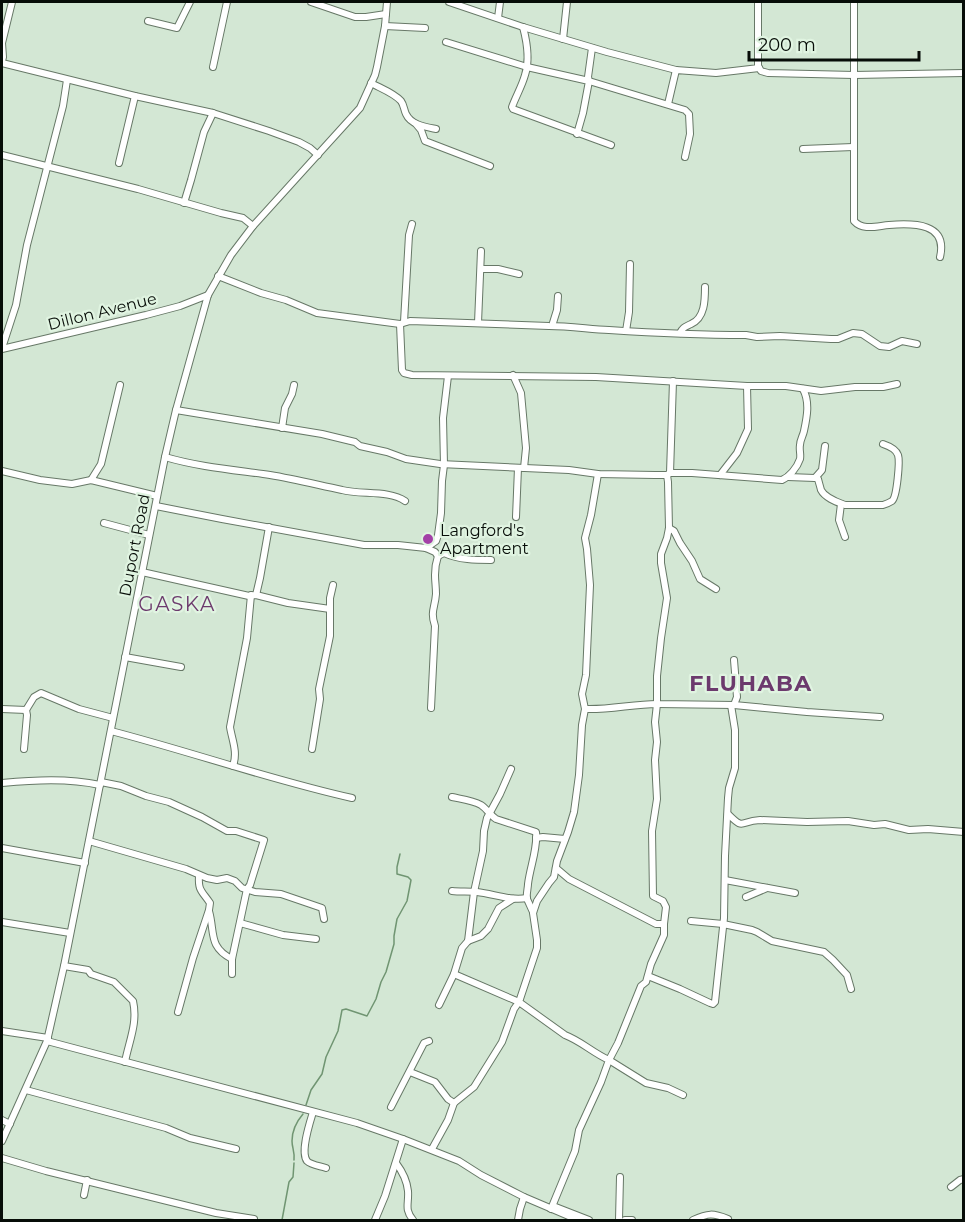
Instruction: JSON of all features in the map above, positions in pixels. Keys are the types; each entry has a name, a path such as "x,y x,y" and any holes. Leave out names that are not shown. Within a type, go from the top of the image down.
{"street":[{"path":"12,2 2,43 2,62 67,80 213,113 299,142 318,155"},
{"path":"148,21 177,28 190,2"},
{"path":"213,67 227,2"},
{"path":"311,2 355,16 386,14"},
{"name":"Duport Road","path":"2,1141 48,1040 165,457 208,295 231,255 253,226 360,108 377,67 387,2"},
{"path":"449,2 464,4 523,27 592,48 676,70 716,73 759,68 758,66"},
{"path":"498,18 500,2"},
{"path":"563,39 567,2"},
{"path":"758,2 758,66 761,71 854,75 963,73"},
{"path":"854,2 855,224 869,227 922,226 931,229 940,237 943,247 940,257"},
{"path":"385,26 425,28"},
{"path":"523,27 527,47 527,67 512,106 513,110 611,145"},
{"path":"446,42 527,67 589,81 685,110 689,114 690,134 685,157"},
{"path":"576,134 589,81 592,48"},
{"path":"668,104 676,70"},
{"path":"2,349 16,305 27,245 63,106 67,80"},
{"path":"371,83 399,99 410,120 424,127 436,129"},
{"path":"119,162 135,96"},
{"path":"184,202 204,132 213,113"},
{"path":"416,124 425,141 490,166"},
{"path":"803,149 854,147"},
{"path":"2,155 243,218 253,226"},
{"path":"412,224 409,235 402,323 400,363 404,373 448,376 596,376 747,386 786,386 831,391 897,384"},
{"path":"478,323 481,251"},
{"path":"626,331 629,312 630,264"},
{"path":"481,269 498,269 519,274"},
{"path":"218,276 317,313 402,323 571,326 583,329 831,339 838,339 853,333 862,334 880,346 902,342 917,344"},
{"path":"680,333 682,328 694,324 703,311 705,287"},
{"name":"Dillon Avenue","path":"2,349 146,315 180,306 208,295"},
{"path":"552,326 558,296"},
{"path":"513,375 521,393 526,448 521,468 516,517"},
{"path":"426,548 436,541 441,513 441,482 444,465 443,418 448,376"},
{"path":"552,1207 575,1151 579,1130 641,986 646,982 664,935 666,907 663,901 653,896 652,831 657,800 655,722 661,639 667,598 661,554 669,528 668,474 672,381"},
{"path":"91,480 101,464 120,385"},
{"path":"282,428 285,408 294,385"},
{"path":"720,475 737,453 748,429 747,386"},
{"path":"176,410 322,434 406,459 444,465 598,474 720,475 782,480 788,477 800,461 799,448 808,405 803,389"},
{"path":"788,477 818,479 825,495 844,505 883,505 892,501 896,491 899,456 895,450 883,444"},
{"path":"815,478 822,470 825,446"},
{"path":"165,457 344,491 391,495 405,501"},
{"path":"2,471 40,480 72,484 91,480 157,496"},
{"path":"533,913 537,901 554,877 557,861 574,812 585,709 582,694 586,675 590,585 585,538 598,474"},
{"path":"841,504 840,525 845,537"},
{"path":"156,506 364,544 426,548 438,556"},
{"path":"104,523 149,535"},
{"path":"233,766 236,753 230,727 269,527"},
{"path":"669,528 674,531 700,579 716,589"},
{"path":"438,556 444,553 476,560 492,560"},
{"path":"431,708 435,626 432,609 435,601 438,556"},
{"path":"142,572 288,603 330,609"},
{"path":"312,749 320,699 319,690 330,636 333,585"},
{"path":"125,657 181,668"},
{"path":"648,976 713,1004 716,998 724,918 729,788 736,761 732,705 737,697 734,660"},
{"path":"24,749 26,710 34,697 41,693 79,709 113,718"},
{"path":"585,709 617,708 637,704 732,705 880,717"},
{"path":"2,709 26,710"},
{"path":"111,731 352,798"},
{"path":"468,941 474,892 483,851 484,831 489,812 511,769"},
{"path":"2,783 72,780 121,786 169,802 227,831 236,831 264,840 247,889 232,959 232,974"},
{"path":"432,1149 448,1120 454,1103 474,1087 505,1036 537,948 533,913 527,898 536,832 496,819 472,801 452,797"},
{"path":"728,814 737,823 742,824 753,820 848,822 885,824 909,830 963,832"},
{"path":"536,838 565,839"},
{"path":"88,842 186,869 199,876 217,880 227,878 235,881 242,888 255,892 280,894 322,908 324,919"},
{"path":"2,848 85,863"},
{"path":"556,868 582,886 656,924 664,924"},
{"path":"178,1012 209,910 210,903 200,892 199,876"},
{"path":"725,880 795,893"},
{"path":"746,897 767,888"},
{"path":"452,891 474,892 513,899 527,898"},
{"path":"439,1005 454,974 462,948 468,941 481,936 489,929 499,908 513,899"},
{"path":"209,910 214,940 222,952 232,959"},
{"path":"691,921 723,924 757,932 772,941 824,952 847,975 851,989"},
{"path":"2,922 70,933"},
{"path":"240,923 283,935 316,939"},
{"path":"200,937 212,934"},
{"path":"64,966 88,970 91,974 114,982 133,1001 134,1028 125,1062"},
{"path":"454,974 519,1002 565,1035 646,1083 668,1088 683,1095"},
{"path":"2,1030 48,1040 357,1123 432,1149 459,1161 524,1197 589,1221"},
{"path":"391,1107 424,1043 429,1041"},
{"path":"410,1072 435,1082 454,1103"},
{"path":"26,1090 165,1128 190,1138 236,1149"},
{"path":"313,1112 306,1137 305,1155 312,1164 326,1168"},
{"path":"2,1120 10,1124"},
{"path":"375,1221 403,1139"},
{"path":"2,1158 216,1213 254,1219"},
{"path":"396,1163 407,1183 409,1199 407,1211 413,1221"},
{"path":"619,1221 620,1177"},
{"path":"951,1187 963,1179"},
{"path":"84,1195 87,1180"},
{"path":"518,1221 524,1197"},
{"path":"552,1207 578,1221"},
{"path":"693,1221 708,1214 728,1219"},
{"path":"625,1221 632,1221"}],"waterway":[{"path":"306,1105 311,1090 322,1074 326,1057 338,1031 342,1010 346,1009 367,1016 376,999 394,944 397,919 407,901 411,880 397,874 400,854"},
{"path":"294,1160 293,1134 303,1114"},
{"path":"282,1220 289,1182 293,1177 294,1163"}],"place":[{"name":"Langford's Apartment","path":"428,539"}],"district":[{"name":"GASKA","path":"177,604"},
{"name":"FLUHABA","path":"751,683"}]}
